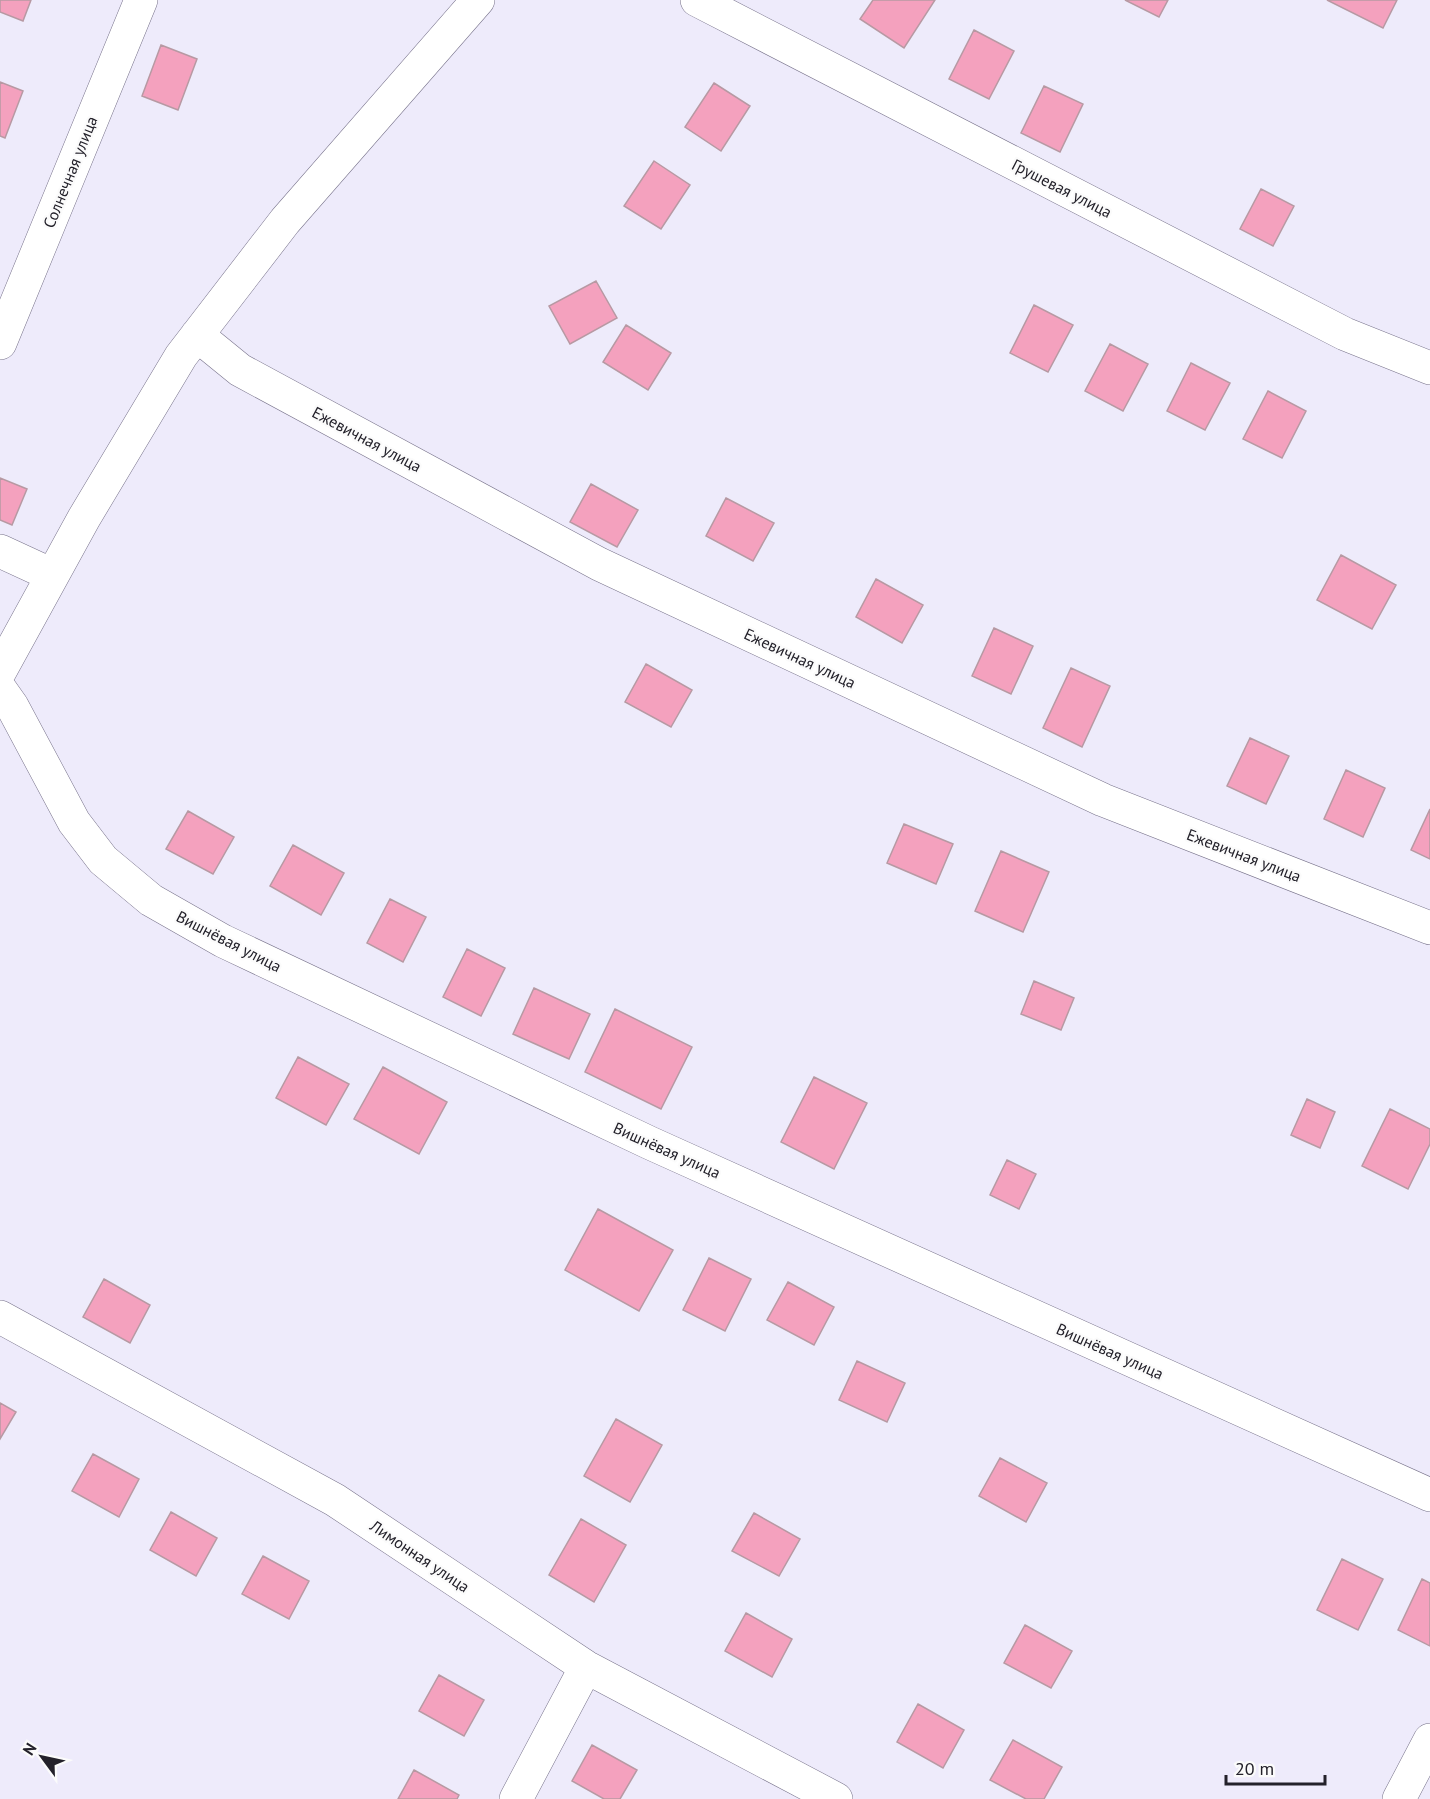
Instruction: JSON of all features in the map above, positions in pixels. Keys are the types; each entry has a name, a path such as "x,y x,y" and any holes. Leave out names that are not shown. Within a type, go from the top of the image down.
{"street":[{"name":"Солнечная улица","path":"0,343 141,0"},
{"path":"0,671 84,518 175,366 197,335 285,220 477,0"},
{"name":"Грушевая улица","path":"697,0 1345,334 1430,368"},
{"name":"Ежевичная улица","path":"197,335 240,370 599,564 1103,800 1430,928"},
{"path":"0,551 52,575"},
{"name":"Вишнёвая улица","path":"0,688 12,706 74,822 104,860 152,900 213,935 650,1143 1430,1495"},
{"name":"Лимонная улица","path":"0,1317 335,1500 586,1667 836,1799"},
{"path":"516,1799 586,1667"},
{"path":"1398,1799 1430,1740"}],"building":[{"path":"0,0 31,0 23,21 0,12"},
{"path":"873,0 935,0 904,48 860,19"},
{"path":"1125,0 1168,0 1159,17"},
{"path":"1327,0 1397,0 1383,28"},
{"path":"974,30 1014,51 989,99 949,79"},
{"path":"161,45 197,59 178,110 142,96"},
{"path":"0,82 23,91 5,138 0,136"},
{"path":"714,83 750,106 721,151 685,127"},
{"path":"1044,86 1083,104 1060,152 1021,133"},
{"path":"654,161 690,185 661,229 624,206"},
{"path":"1261,189 1294,206 1273,246 1240,229"},
{"path":"596,281 617,318 570,344 549,306"},
{"path":"1034,305 1073,325 1048,372 1010,353"},
{"path":"626,325 671,353 648,390 603,362"},
{"path":"1110,344 1148,364 1123,411 1085,391"},
{"path":"1191,363 1230,383 1205,430 1167,411"},
{"path":"1268,391 1306,411 1282,458 1243,439"},
{"path":"0,478 27,489 12,525 0,520"},
{"path":"591,484 638,510 617,547 570,522"},
{"path":"726,498 774,523 753,561 706,536"},
{"path":"1341,555 1396,585 1372,629 1317,600"},
{"path":"876,579 923,605 902,643 856,617"},
{"path":"994,628 1033,646 1011,694 972,676"},
{"path":"646,664 692,690 671,727 625,702"},
{"path":"1071,668 1110,686 1082,747 1043,728"},
{"path":"1250,738 1289,756 1266,804 1227,786"},
{"path":"1346,770 1385,788 1363,837 1324,819"},
{"path":"1430,809 1430,859 1411,850"},
{"path":"188,811 234,837 213,874 166,849"},
{"path":"904,824 953,844 936,884 887,863"},
{"path":"293,845 344,873 321,915 270,886"},
{"path":"1001,851 1049,872 1023,932 975,911"},
{"path":"390,899 426,917 403,962 367,943"},
{"path":"467,949 505,968 481,1016 443,997"},
{"path":"1034,981 1074,998 1061,1030 1021,1014"},
{"path":"534,988 590,1014 569,1059 513,1034"},
{"path":"615,1009 692,1047 661,1109 585,1072"},
{"path":"298,1057 349,1084 326,1125 276,1098"},
{"path":"383,1067 447,1102 419,1154 354,1119"},
{"path":"814,1077 867,1103 834,1169 781,1142"},
{"path":"1307,1099 1335,1112 1320,1148 1291,1135"},
{"path":"1390,1109 1430,1129 1430,1144 1408,1189 1362,1166"},
{"path":"1007,1160 1036,1174 1019,1209 990,1195"},
{"path":"598,1209 673,1250 639,1311 565,1270"},
{"path":"709,1258 751,1279 725,1331 683,1310"},
{"path":"104,1279 150,1305 130,1343 83,1317"},
{"path":"788,1282 834,1307 814,1345 767,1320"},
{"path":"857,1361 905,1383 887,1422 839,1400"},
{"path":"0,1403 16,1412 0,1439"},
{"path":"616,1419 662,1445 630,1502 584,1476"},
{"path":"93,1454 139,1479 119,1517 72,1491"},
{"path":"1000,1458 1047,1483 1026,1522 979,1496"},
{"path":"171,1512 217,1538 196,1576 150,1550"},
{"path":"754,1513 800,1539 779,1576 732,1551"},
{"path":"581,1519 626,1545 594,1602 549,1575"},
{"path":"263,1556 309,1581 289,1619 242,1594"},
{"path":"1342,1559 1383,1579 1358,1630 1317,1610"},
{"path":"1422,1579 1430,1583 1430,1646 1398,1630"},
{"path":"746,1613 792,1639 772,1677 725,1651"},
{"path":"1025,1625 1072,1651 1051,1688 1004,1663"},
{"path":"439,1675 484,1700 464,1736 419,1711"},
{"path":"918,1704 964,1730 943,1768 897,1742"},
{"path":"1013,1740 1062,1767 1044,1799 1026,1799 990,1780"},
{"path":"592,1745 637,1770 620,1799 604,1799 572,1781"},
{"path":"414,1770 459,1795 457,1799 398,1799"}]}
